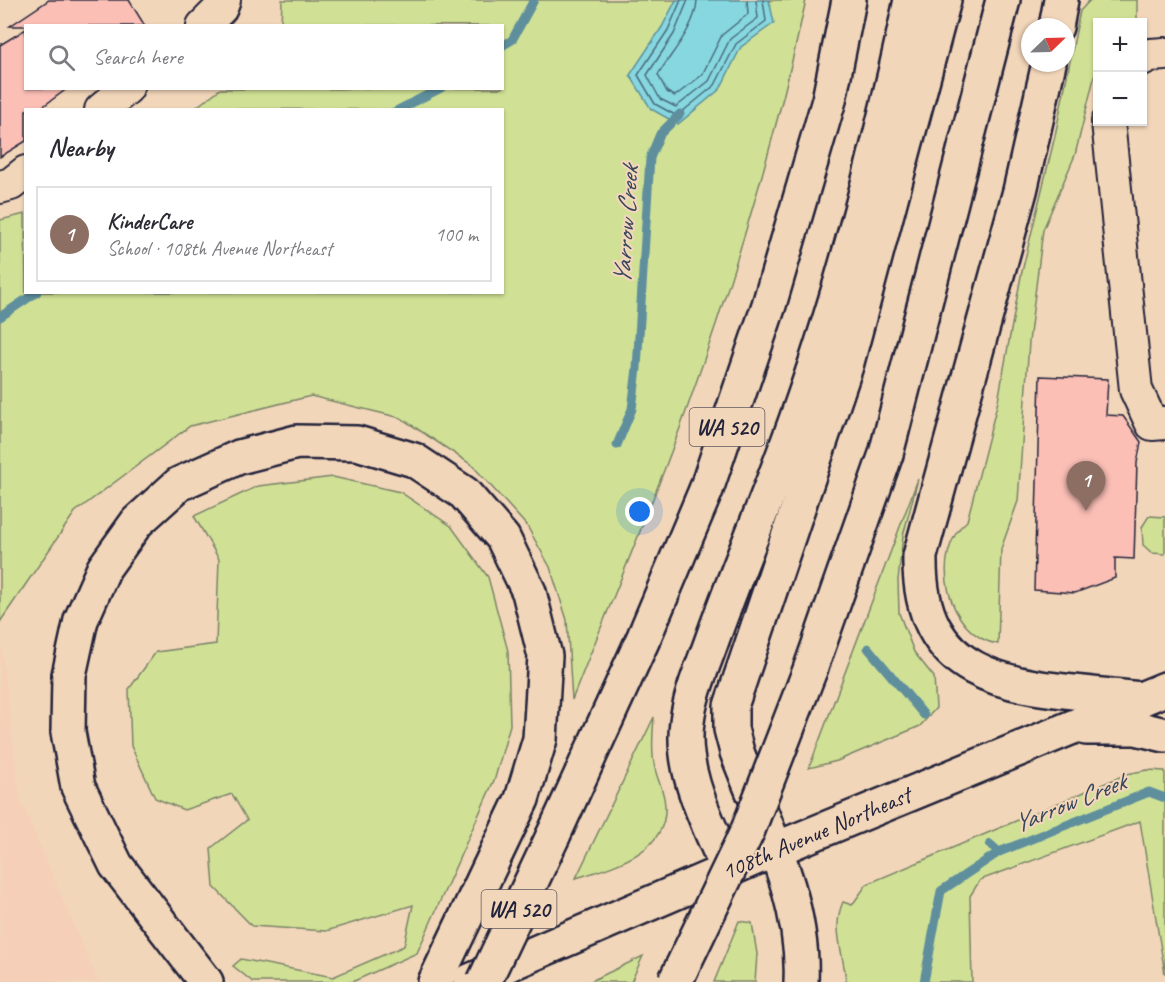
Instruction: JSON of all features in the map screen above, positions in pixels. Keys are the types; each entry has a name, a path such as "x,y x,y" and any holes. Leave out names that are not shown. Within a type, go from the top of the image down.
{"main road":[{"name":"WA 520","path":"484,982 554,836 644,637 706,490 769,305 825,111 849,0"},
{"path":"728,870 693,783 686,752 687,722 694,692 786,449 838,293 893,87 911,0"},
{"path":"801,982 801,952 796,912 737,752 731,729 730,705 846,366 944,0"},
{"path":"675,982 748,830 810,670 886,454 1003,0"},
{"path":"1058,18 1061,0"},
{"path":"1047,72 1020,191 920,556 919,584 925,611 937,636 955,656 978,672 1004,682 1153,694"},
{"path":"206,982 116,865 78,787 68,732 69,675 81,620 104,568 137,522 178,484 239,457 297,442 357,443 414,460 464,493 503,538 529,592 545,656 540,739 522,799 511,826 435,982"},
{"name":"108th Avenue Northeast","path":"468,982 774,850 1153,694"},
{"path":"1066,729 1136,728 1165,735"}],"street":[{"path":"205,24 221,8 224,0"},
{"path":"1147,57 1165,54"},
{"path":"103,108 125,90"},
{"path":"1108,126 1136,390 1152,424 1165,423"},
{"path":"0,187 11,184 24,174"}],"shaded area":[{"path":"0,638 20,799 98,982 0,982"}],"green space":[{"path":"282,0 806,0 769,152 707,351 662,475 572,700 567,620 550,567 527,526 472,465 401,418 311,396 190,426 75,512 0,622 0,220 24,214 24,294 504,294 504,108 195,108 219,90 504,90 504,24 281,24"},
{"path":"1090,0 1137,0 1137,18 1093,18 1093,82 1075,155 1043,230 1029,342 1018,501 1001,549 998,644 980,638 966,626 955,610 946,572 948,553 955,535 967,521 998,401 1021,276 1055,136 1068,72 1075,72 1075,36 1080,11"},
{"path":"333,477 400,492 451,526 488,577 508,651 510,725 495,778 417,953 352,982 253,982 233,966 241,959 333,977 404,946 413,905 326,931 252,926 214,887 211,848 247,820 232,794 184,810 155,798 131,746 129,689 156,652 216,644 219,559 194,516 258,486"},
{"path":"918,479 903,536 898,580 899,613 914,652 934,677 936,708 920,726 837,761 809,768"},
{"path":"1149,516 1165,517 1165,554 1152,553 1143,545 1142,527"},
{"path":"654,717 653,757 664,798 665,816 660,831 651,843 624,861 576,878"},
{"path":"1147,770 1165,771 1165,974 1140,821 980,880 970,896 972,982 846,982 838,931 840,912 843,902 852,905 867,884 1127,774"},
{"path":"739,921 752,923 757,954 755,982 714,982"},
{"path":"643,956 631,982 589,982"}],"water":[{"path":"676,0 769,0 774,23 741,47 720,89 678,124 651,109 630,75 662,27"}],"building":[{"path":"49,0 129,0 144,24 24,24 24,26 10,26"},
{"path":"24,30 24,90 65,90 41,108 24,108 24,142 0,157 0,45"},
{"path":"1040,376 1108,379 1106,415 1123,416 1141,442 1137,463 1134,559 1115,558 1115,578 1075,593 1034,590"}],"waterway":[{"path":"504,45 512,40 534,0"},
{"path":"402,108 437,90"},
{"name":"Yarrow Creek","path":"617,445 632,409 637,368 650,158 660,134 680,114"},
{"path":"0,317 34,294"},
{"name":"Yarrow Creek","path":"868,648 924,715"},
{"name":"Yarrow Creek","path":"990,844 999,852 1149,792 1165,798"},
{"path":"924,982 941,891 999,852"}],"place":[{"name":"KinderCare","path":"1086,511"}]}
